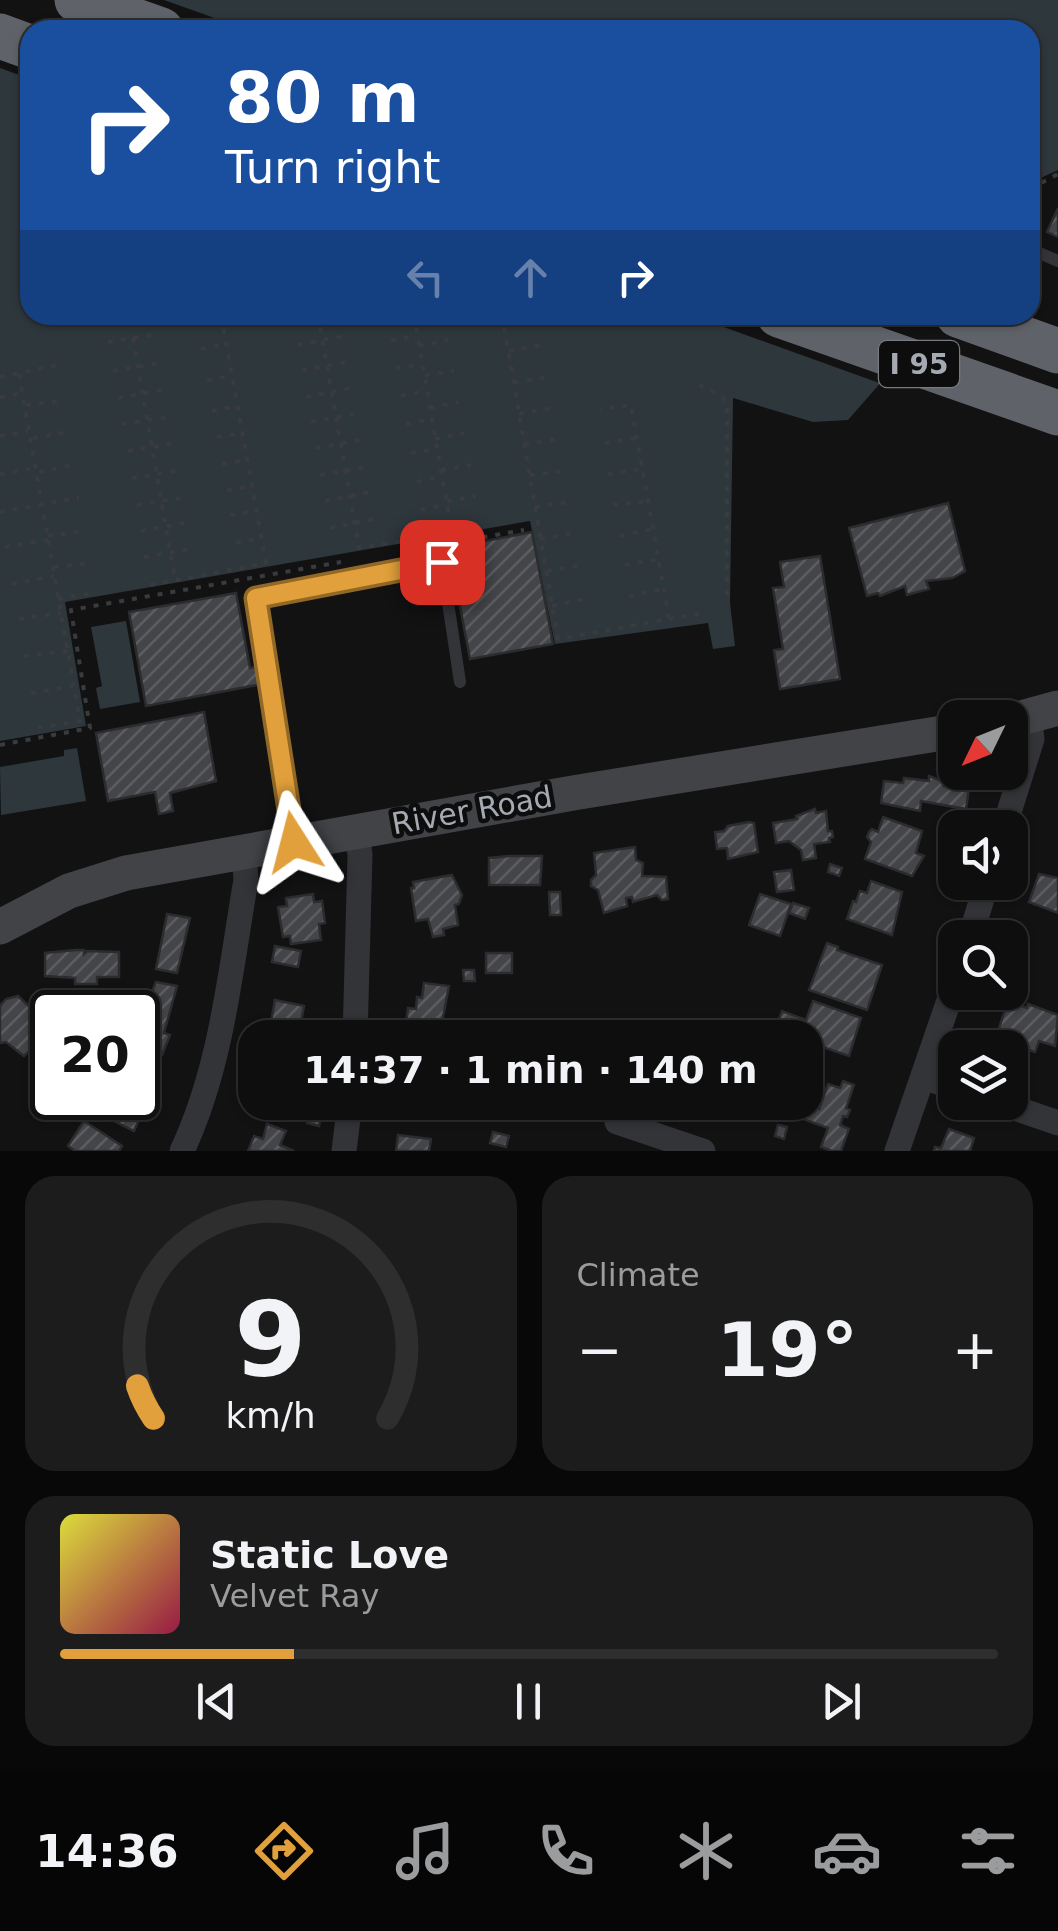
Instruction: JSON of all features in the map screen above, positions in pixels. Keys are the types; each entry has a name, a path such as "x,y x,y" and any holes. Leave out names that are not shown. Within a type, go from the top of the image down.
{"highway":[{"path":"78,0 133,20"},
{"name":"I 95","path":"807,325 1058,413"},
{"name":"I 95","path":"986,325 1058,351"}],"main road":[{"name":"River Road","path":"0,927 90,883 244,850 938,734"}],"street":[{"path":"1010,810 1032,739 1032,715"},
{"path":"356,1020 358,830"},
{"path":"182,1151 214,1066 246,880 244,850"},
{"path":"897,1151 946,1010"},
{"path":"923,1077 938,1082"},
{"path":"1028,1113 1058,1124"},
{"path":"344,1151 348,1120"},
{"path":"617,1122 702,1151"}],"lane":[{"path":"294,842 256,598 442,562 460,682"}],"path":[{"path":"150,585 266,563 223,325"},
{"path":"318,325 359,548 482,528"},
{"path":"416,325 452,533"},
{"path":"504,325 558,639 699,614"},
{"path":"108,342 157,334"},
{"path":"298,345 348,335"},
{"path":"392,340 418,336"},
{"path":"134,338 175,580"},
{"path":"419,346 448,340"},
{"path":"201,349 226,344"},
{"path":"508,352 542,345"},
{"path":"302,370 352,361"},
{"path":"113,370 163,362"},
{"path":"396,368 422,364"},
{"path":"0,377 56,366"},
{"path":"424,375 454,371"},
{"path":"19,374 81,730"},
{"path":"207,380 232,376"},
{"path":"514,382 548,377"},
{"path":"699,385 722,396 727,404 727,598"},
{"path":"306,396 356,387"},
{"path":"118,398 168,389"},
{"path":"401,396 427,391"},
{"path":"0,397 22,394"},
{"path":"25,405 61,401"},
{"path":"430,408 459,402"},
{"path":"600,409 631,405 668,619"},
{"path":"212,411 237,406"},
{"path":"519,414 552,408"},
{"path":"311,422 360,413"},
{"path":"122,424 173,416"},
{"path":"406,424 432,419"},
{"path":"0,436 28,431"},
{"path":"31,438 68,432"},
{"path":"217,437 242,433"},
{"path":"436,438 464,433"},
{"path":"605,443 637,438"},
{"path":"316,448 365,439"},
{"path":"524,444 559,439"},
{"path":"128,451 177,442"},
{"path":"411,454 437,448"},
{"path":"222,464 247,460"},
{"path":"0,474 73,465"},
{"path":"416,482 471,465"},
{"path":"320,475 372,466"},
{"path":"608,474 642,469"},
{"path":"132,478 182,470"},
{"path":"530,476 564,471"},
{"path":"226,490 252,486"},
{"path":"325,501 374,492"},
{"path":"137,505 186,496"},
{"path":"421,510 476,496"},
{"path":"0,512 79,498"},
{"path":"613,506 650,500"},
{"path":"535,507 568,502"},
{"path":"230,515 256,511"},
{"path":"330,528 378,518"},
{"path":"141,531 190,522"},
{"path":"620,536 653,529"},
{"path":"439,545 524,530"},
{"path":"5,547 83,531"},
{"path":"540,539 574,532"},
{"path":"236,543 261,538"},
{"path":"403,541 405,551"},
{"path":"144,557 195,548"},
{"path":"0,745 90,728 71,610 351,560"},
{"path":"625,566 658,560"},
{"path":"52,567 89,563"},
{"path":"546,571 577,566"},
{"path":"12,584 54,576"},
{"path":"629,596 663,589"},
{"path":"58,600 93,593"},
{"path":"552,606 584,599"},
{"path":"19,619 61,613"},
{"path":"24,656 67,651"},
{"path":"31,692 74,686"},
{"path":"36,728 80,721"}],"shaded area":[{"path":"3,0 1058,0 1058,170 1040,178 1040,20 20,20 20,325 931,325 848,420 813,422 733,398 730,603 735,646 713,649 708,623 555,644 530,521 65,602 86,726 0,741"},
{"path":"126,621 140,702 100,709 96,688 102,686 91,627"},
{"path":"77,748 86,801 1,815 0,767 64,756 64,750"}],"pier":[{"path":"0,0 164,0 220,20 20,20 20,75 0,68"},
{"path":"718,325 936,325 885,385"}],"building":[{"path":"1058,208 1058,237 1047,232"},
{"path":"948,503 965,571 952,578 926,581 929,589 907,595 905,586 880,596 867,596 849,528"},
{"path":"532,532 553,644 470,659 459,601 467,600 459,559 451,560 449,548"},
{"path":"820,556 840,679 780,689 774,650 783,649 773,588 784,587 780,562"},
{"path":"236,593 250,668 259,666 262,684 146,706 129,612"},
{"path":"204,712 216,781 170,793 173,811 159,814 155,792 108,801 96,733"},
{"path":"929,776 938,779 938,790 969,790 966,809 921,801 920,811 881,803 884,781 929,781"},
{"path":"815,809 816,813 826,811 828,831 832,831 833,837 830,842 814,844 816,858 803,860 801,850 789,841 776,843 773,823 797,819 796,816"},
{"path":"883,817 922,831 916,853 924,856 912,876 865,859 871,842 869,832 878,832"},
{"path":"754,823 758,852 728,859 727,848 717,849 715,832"},
{"path":"635,847 636,860 643,863 642,876 666,877 668,899 657,895 633,902 632,897 626,898 627,906 604,913 598,890 591,886 596,875 594,853"},
{"path":"542,856 540,885 489,885 489,858"},
{"path":"830,864 842,868 839,876 828,872"},
{"path":"791,870 794,890 777,892 774,872"},
{"path":"1039,874 1058,878 1058,913 1029,902"},
{"path":"452,875 462,895 455,905 458,925 433,937 428,919 416,921 411,888 413,882"},
{"path":"871,881 902,892 892,935 847,919 853,901 856,902 860,891 867,893"},
{"path":"549,892 560,892 561,915 550,915"},
{"path":"313,894 314,902 322,901 325,923 319,924 321,940 291,944 290,936 283,937 278,907 287,906 286,898"},
{"path":"760,894 791,904 780,936 749,925"},
{"path":"793,903 809,908 805,919 789,913"},
{"path":"167,914 190,918 177,973 156,969"},
{"path":"827,943 882,965 867,1010 809,990"},
{"path":"275,946 301,951 298,967 272,962"},
{"path":"84,950 84,954 119,952 119,977 97,977 97,984 75,984 75,978 45,976 45,953"},
{"path":"486,953 512,953 512,973 486,973"},
{"path":"463,970 474,970 475,981 464,981"},
{"path":"156,982 177,986 164,1033 170,1035 162,1055 160,990 153,990"},
{"path":"424,983 449,986 442,1020 406,1020 408,1008 416,1009 417,997 422,998"},
{"path":"18,996 30,1007 30,1054 24,1056 6,1042 0,1043 0,1006 6,999"},
{"path":"275,1000 304,1006 301,1020 271,1020"},
{"path":"813,1001 861,1018 849,1056 823,1047 823,1020 806,1020"},
{"path":"1028,1004 1058,1015 1055,1046 1039,1041 1035,1052 1028,1053 1028,1030 998,1030 1005,1010 1028,1010"},
{"path":"782,1011 806,1020 779,1020"},
{"path":"843,1081 854,1085 846,1108 850,1110 840,1125 849,1129 841,1151 832,1151 821,1147 828,1128 806,1120 823,1120 823,1098 828,1084 840,1088"},
{"path":"112,1120 139,1120 134,1131"},
{"path":"84,1121 122,1146 119,1151 75,1151 68,1146"},
{"path":"267,1124 286,1131 280,1145 294,1151 248,1151 254,1136 263,1139"},
{"path":"778,1125 787,1127 784,1139 775,1136"},
{"path":"949,1129 974,1138 970,1151 934,1151 935,1147 941,1148"},
{"path":"493,1132 509,1136 506,1147 490,1143"},
{"path":"398,1135 431,1139 429,1151 396,1151"}],"route":[{"path":"294,842 256,598 442,562"}]}
